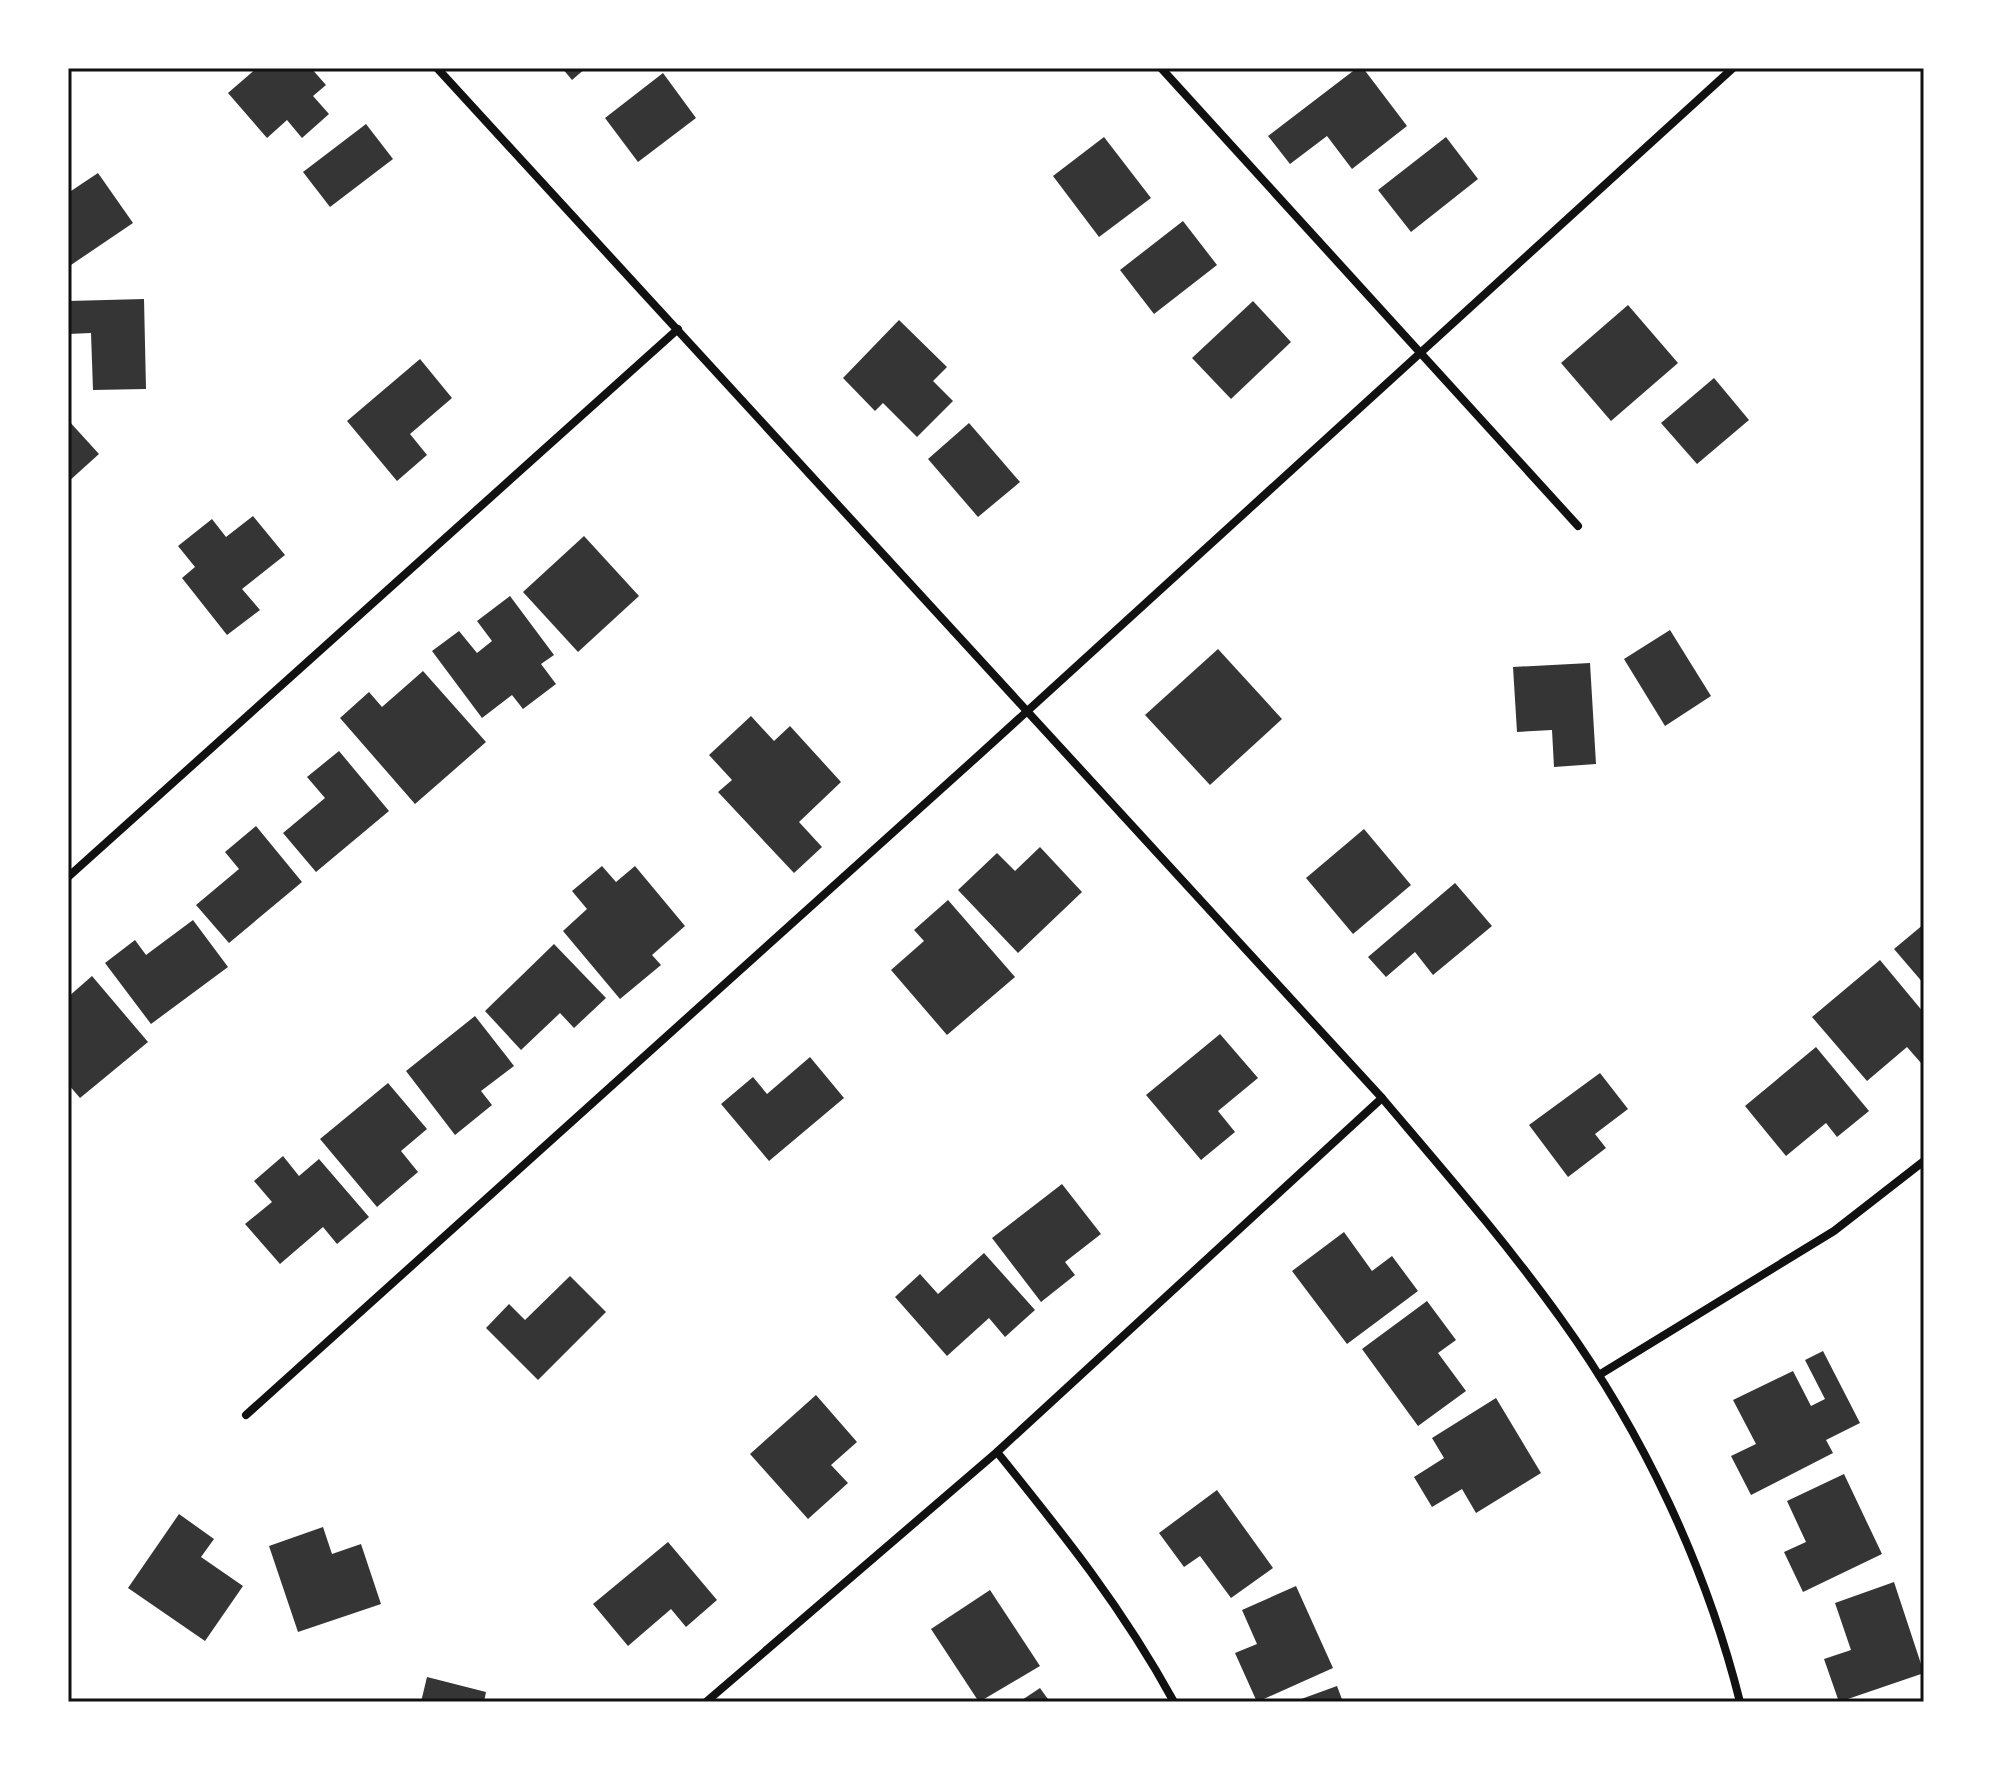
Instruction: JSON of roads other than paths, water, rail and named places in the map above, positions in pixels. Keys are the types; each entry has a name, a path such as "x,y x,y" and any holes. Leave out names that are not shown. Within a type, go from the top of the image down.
{"street":[{"path":"437,68 1382,1098 1561,1318 1638,1442 1679,1528 1713,1612 1740,1702"},
{"path":"1161,68 1578,526"},
{"path":"246,1415 1026,713 1733,68"},
{"path":"68,877 678,329"},
{"path":"706,1702 997,1452 1382,1098"},
{"path":"1599,1375 1834,1231 1924,1161"},
{"path":"997,1452 1093,1570 1145,1649 1174,1702"}]}
